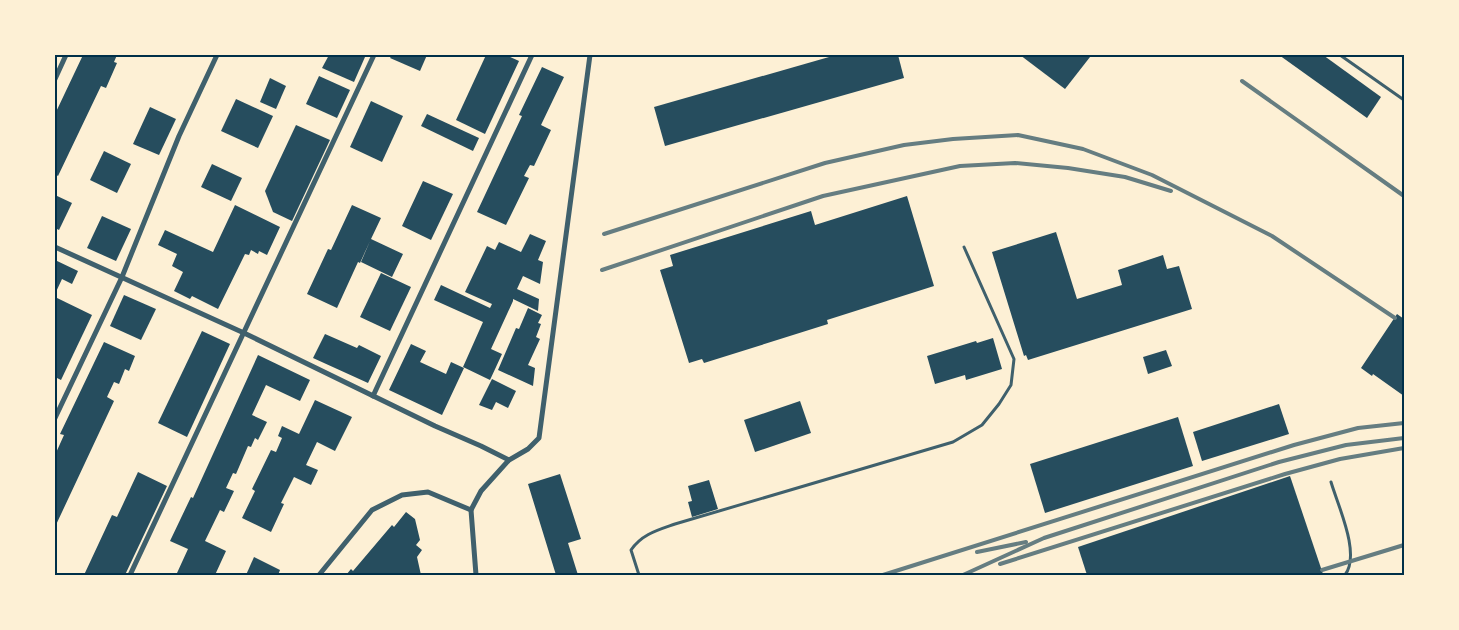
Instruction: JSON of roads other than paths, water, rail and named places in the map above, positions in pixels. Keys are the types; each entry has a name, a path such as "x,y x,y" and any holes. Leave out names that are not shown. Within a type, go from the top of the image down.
{"street":[{"path":"55,79 66,55"},
{"path":"55,418 122,277 179,136 218,55"},
{"path":"130,575 374,55"},
{"path":"373,396 532,55"},
{"path":"476,575 471,510 481,491 509,460 528,449 539,438 590,55"},
{"path":"55,247 244,333 509,460"},
{"path":"319,575 372,510 402,495 428,492 471,510"}],"lane":[{"path":"1340,55 1404,100"},
{"path":"639,575 631,550 638,540 647,535 675,524 953,442 982,425 1000,404 1010,385 1014,360 964,247"},
{"path":"1330,482 1351,547 1350,569 1345,575"}],"railway":[{"path":"1242,81 1404,196"},
{"path":"604,234 825,163 904,145 953,139 1018,135 1083,149 1152,175 1272,236 1395,318"},
{"path":"602,270 823,196 960,166 1015,163 1068,168 1125,177 1171,191"},
{"path":"883,575 1294,445 1358,428 1404,423"},
{"path":"963,575 1044,538 1279,462 1346,445 1404,438"},
{"path":"1000,564 1285,474 1340,459 1404,448"},
{"path":"977,552 1026,542"},
{"path":"1322,570 1404,545"}]}
